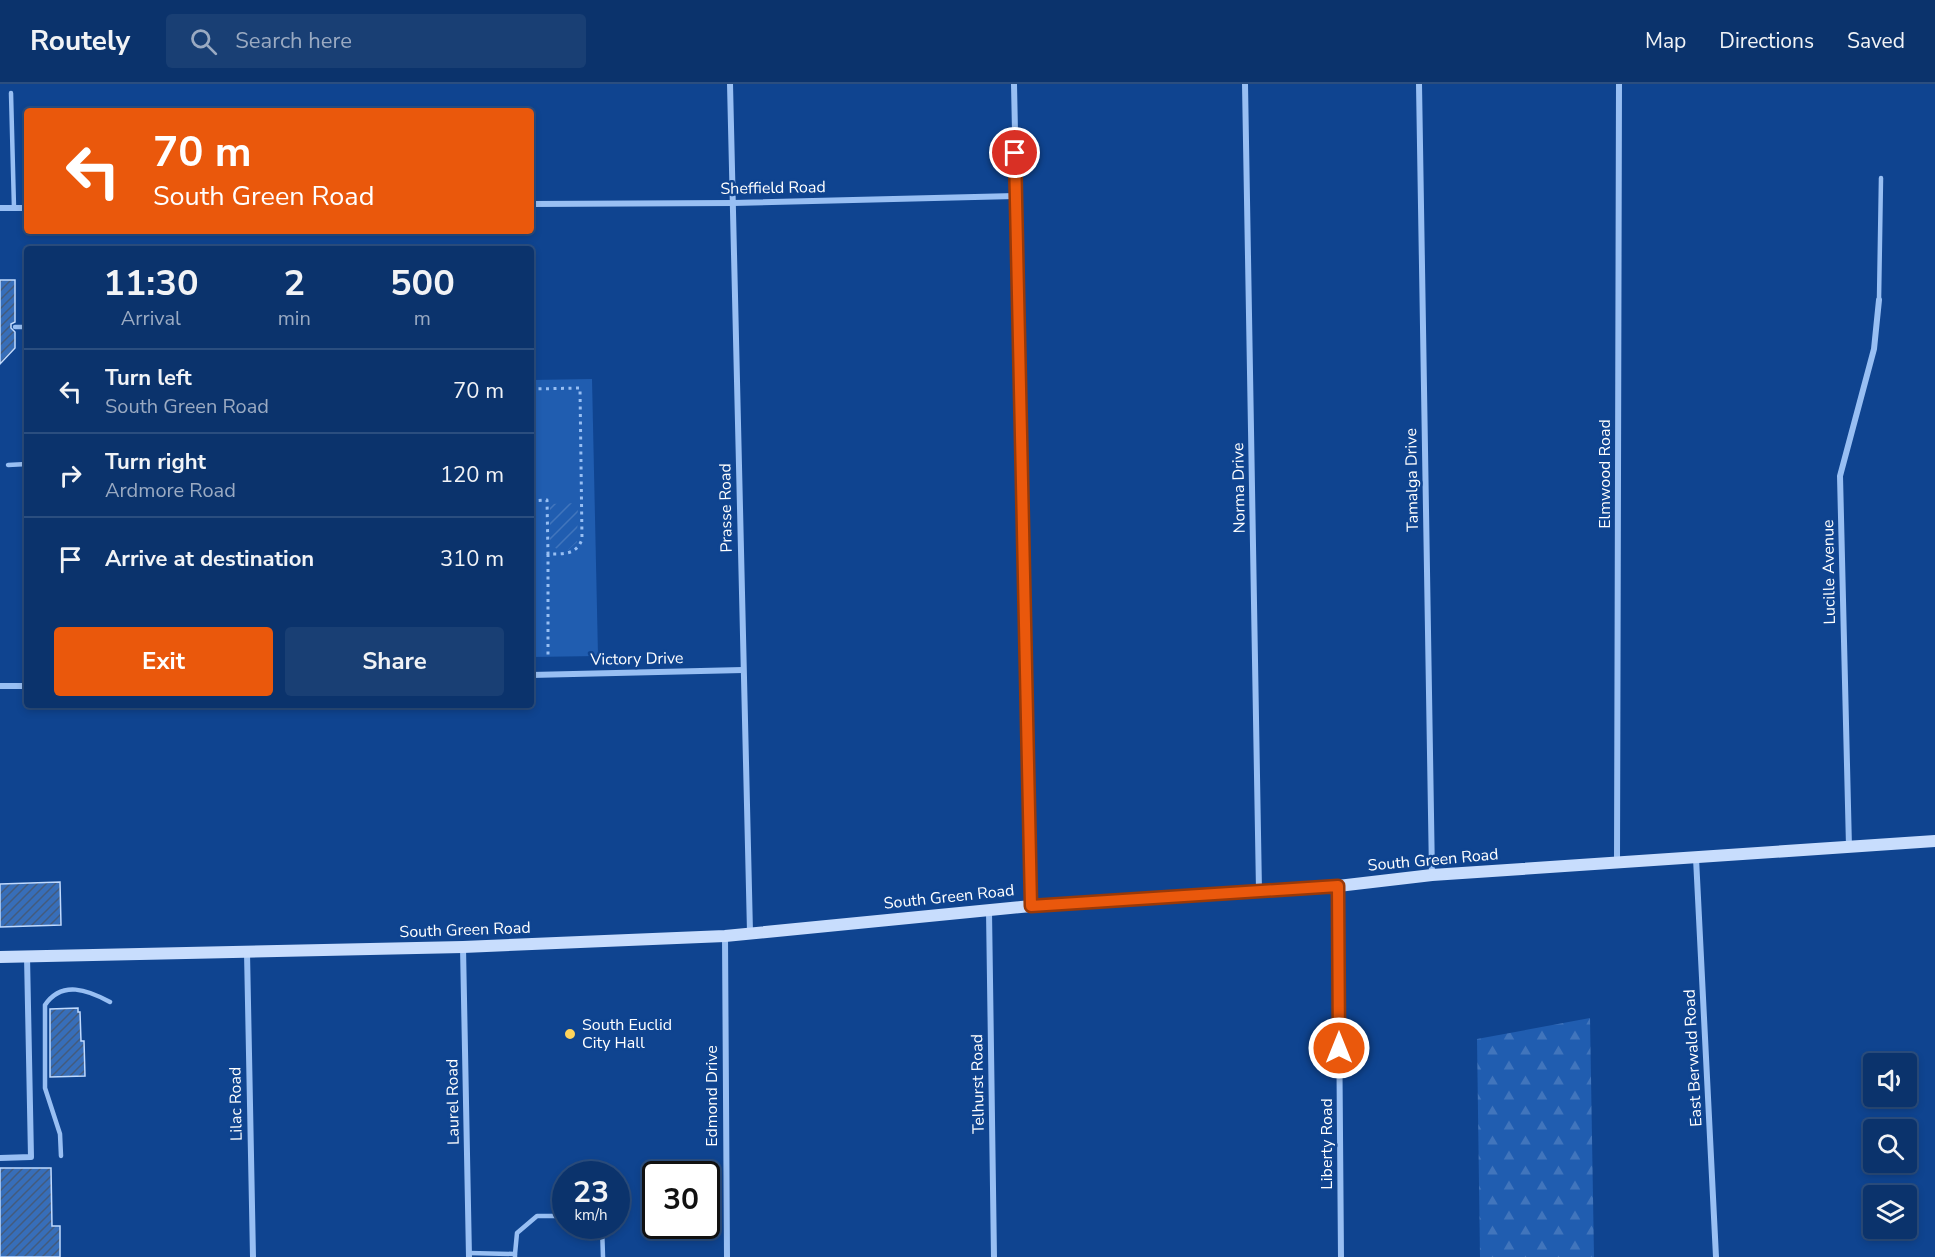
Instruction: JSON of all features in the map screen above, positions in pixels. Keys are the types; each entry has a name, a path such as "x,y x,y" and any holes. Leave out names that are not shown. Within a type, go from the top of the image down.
{"main road":[{"name":"South Green Road","path":"0,957 463,947 724,936 1031,906 1338,886 1432,875 1935,841"}],"street":[{"name":"Prasse Road","path":"730,84 750,932"},
{"path":"1014,84 1031,906"},
{"name":"Norma Drive","path":"1245,84 1259,891"},
{"name":"Tamalga Drive","path":"1419,84 1432,875"},
{"name":"Elmwood Road","path":"1617,863 1619,84"},
{"name":"Sheffield Road","path":"534,204 733,203 1015,196"},
{"path":"0,208 24,208"},
{"name":"Lucille Avenue","path":"1849,847 1840,476 1874,349 1879,300"},
{"name":"Victory Drive","path":"534,675 744,670"},
{"path":"0,686 24,686"},
{"name":"East Berwald Road","path":"1696,857 1716,1257"},
{"name":"Liberty Road","path":"1338,886 1341,1257"},
{"name":"Telhurst Road","path":"989,911 994,1257"},
{"name":"Edmond Drive","path":"724,936 727,1257"},
{"name":"Laurel Road","path":"463,947 469,1255"},
{"name":"Lilac Road","path":"247,951 253,1257"},
{"path":"0,1158 31,1157 27,956"}],"lane":[{"path":"11,93 14,208"},
{"path":"1879,300 1881,178"},
{"path":"15,327 24,327"},
{"path":"8,465 24,464"},
{"path":"61,1156 60,1134 45,1089 45,1005 50,997 67,989 83,989 110,1002"},
{"path":"469,1255 515,1255 517,1233 537,1216 552,1216"},
{"path":"602,1239 603,1257"}],"path":[{"path":"534,389 580,388 582,539 575,550 569,554 548,554"},
{"path":"534,501 547,500 548,657"}],"green space":[{"path":"592,379 598,656 534,657 534,380"},
{"path":"578,503 577,542 568,550 559,550 550,545 550,504"},
{"path":"1590,1018 1594,1257 1480,1257 1477,1039"}],"building":[{"path":"0,280 15,280 15,322 11,324 11,328 15,332 15,348 0,364"},
{"path":"60,882 61,925 0,927 0,884"},
{"path":"78,1008 81,1041 84,1041 85,1076 50,1077 50,1009"},
{"path":"0,1168 51,1168 52,1226 60,1226 60,1257 0,1257"}],"place":[{"name":"South Euclid City Hall","path":"570,1034"}],"route":[{"path":"1015,153 1031,906 1338,886 1339,1048"}]}
